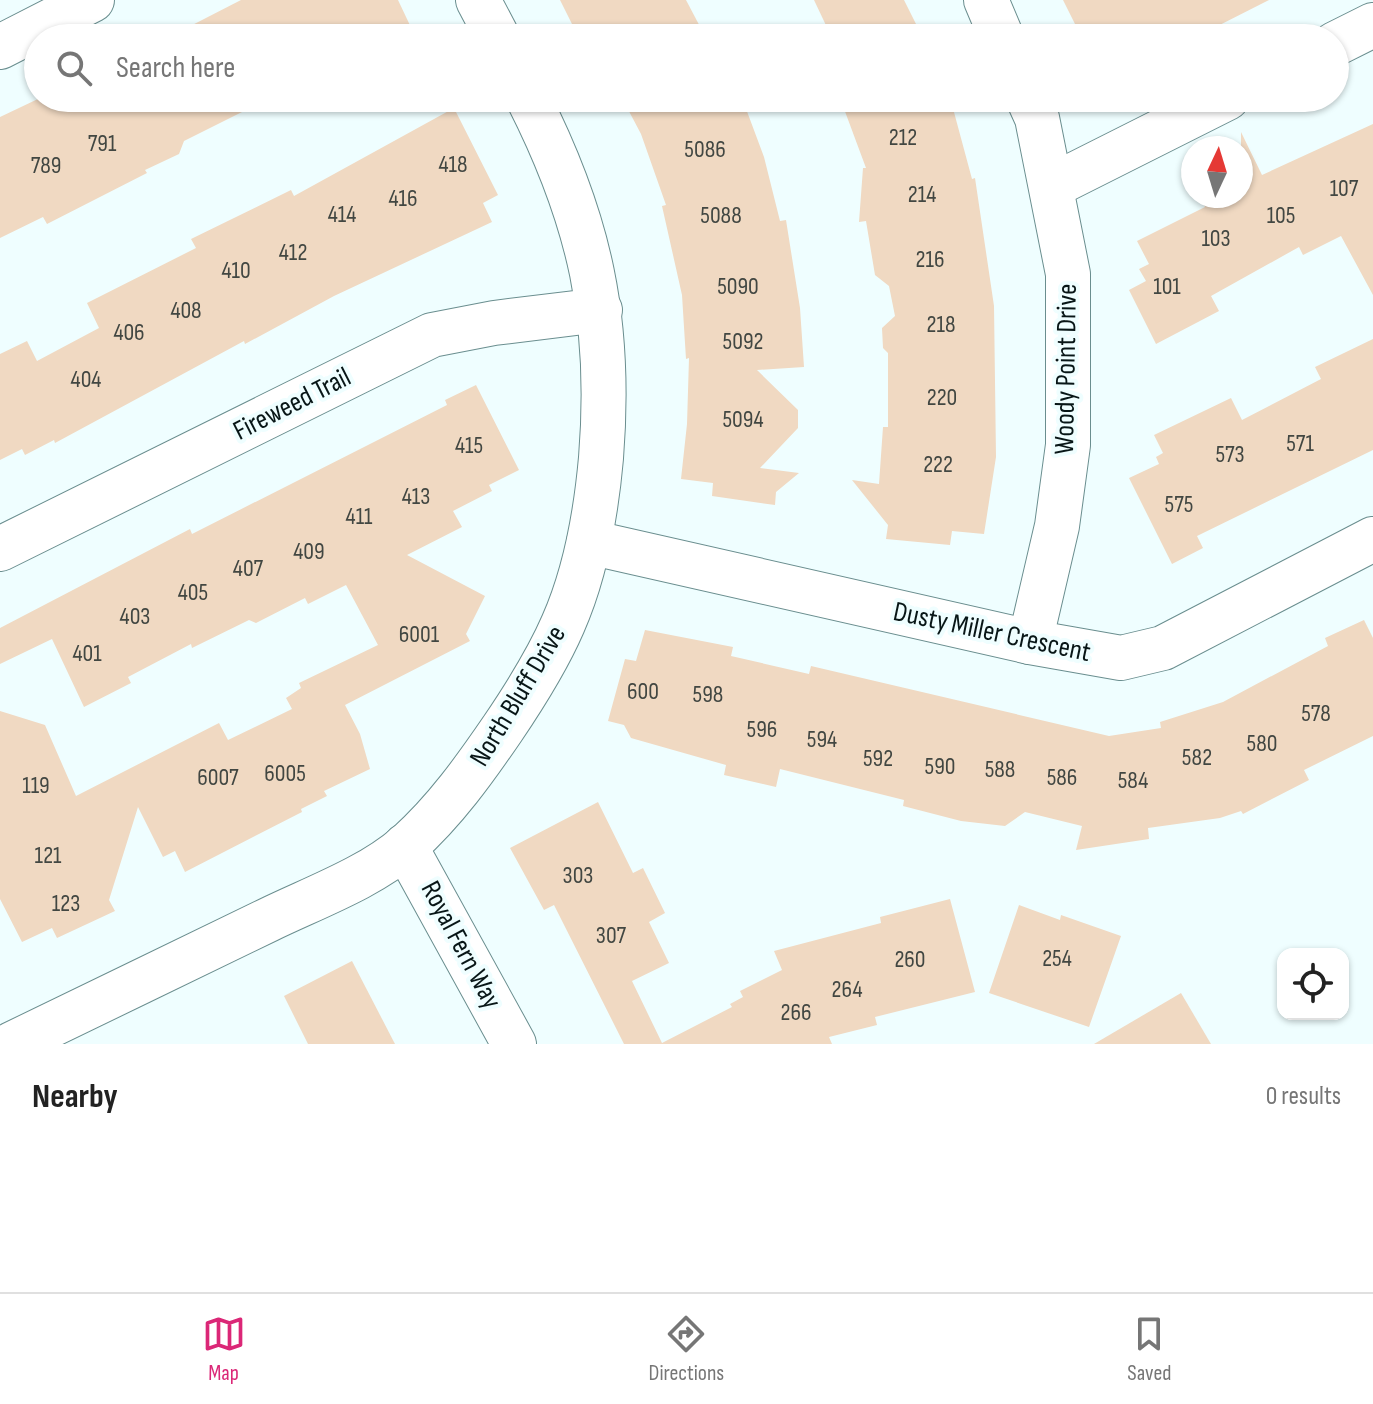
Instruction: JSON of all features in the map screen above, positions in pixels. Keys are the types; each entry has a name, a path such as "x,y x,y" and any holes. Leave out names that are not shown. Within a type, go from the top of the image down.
{"street":[{"path":"45,24 92,0"},
{"path":"478,0 491,24"},
{"path":"986,0 996,24"},
{"path":"1349,37 1373,25"},
{"path":"0,47 24,35"},
{"name":"North Bluff Drive","path":"12,1044 340,885 405,846 476,768 533,682 564,623 589,542 604,423 606,367 600,310 569,184 535,112"},
{"name":"Woody Point Drive","path":"1030,642 1057,526 1068,445 1068,274 1034,112"},
{"path":"1052,186 1199,112"},
{"name":"Fireweed Trail","path":"0,549 432,335 494,323 600,310"},
{"name":"Dusty Miller Crescent","path":"589,542 1030,642 1121,658 1140,656 1373,539"},
{"name":"Royal Fern Way","path":"405,846 514,1044"}],"building":[{"path":"241,0 398,0 409,24 194,24"},
{"path":"560,0 686,0 699,24 572,24"},
{"path":"814,0 904,0 916,24 825,24"},
{"path":"1063,0 1269,0 1222,24 1075,24"},
{"path":"24,106 24,112 242,112 184,141 179,154 145,170 147,173 47,224 43,217 0,238 0,117"},
{"path":"447,112 456,112 498,195 483,203 492,222 334,296 245,344 244,341 55,443 54,440 25,455 22,449 0,460 0,354 27,341 37,361 99,328 87,303 196,248 191,239 291,190 294,196"},
{"path":"629,112 747,112 764,157 780,221 786,220 800,308 804,367 757,370 798,410 798,428 760,468 799,473 776,492 775,505 712,496 713,483 681,479 689,358 686,359 682,295 662,206 666,205 641,134"},
{"path":"845,112 954,112 972,179 975,178 994,306 996,457 984,534 952,531 950,545 886,539 888,525 852,480 879,484 883,427 888,427 888,353 883,348 882,328 895,316 889,286 875,275 866,221 859,222 863,168 866,168"},
{"path":"1373,124 1373,295 1341,236 1303,255 1299,247 1211,296 1219,311 1156,344 1129,290 1146,281 1139,269 1149,264 1137,241 1203,208 1253,208 1253,157 1262,175"},
{"path":"1373,339 1373,450 1197,536 1203,548 1172,564 1129,478 1159,464 1156,457 1163,453 1154,435 1231,398 1242,420 1321,379 1315,367"},
{"path":"476,385 519,470 489,485 492,491 453,511 462,527 407,555 485,596 466,634 470,641 345,705 360,734 370,769 324,791 327,796 301,809 302,812 185,872 175,851 163,857 138,807 109,900 115,911 57,938 52,928 22,942 0,899 0,711 45,725 76,796 219,723 228,740 292,709 286,698 301,688 299,683 378,645 346,585 308,604 305,598 256,623 249,620 192,648 191,644 128,677 131,683 84,707 52,639 0,664 0,628 190,529 192,534 447,405 445,400"},
{"path":"1364,620 1373,638 1373,736 1304,770 1309,780 1243,814 1241,811 1220,818 1148,828 1149,839 1076,850 1082,826 1025,812 1005,826 961,821 903,806 904,800 780,769 776,787 724,775 726,765 631,738 624,725 608,721 625,659 636,661 645,630 733,647 731,656 809,674 811,666 1109,736 1161,728 1160,722 1223,702 1328,646 1325,638"},
{"path":"598,802 633,873 643,868 665,913 649,922 669,963 632,981 662,1043 732,1007 730,1004 743,997 740,991 782,970 774,951 881,923 880,917 950,899 975,992 875,1017 877,1025 829,1037 832,1044 624,1044 554,905 544,910 510,848"},
{"path":"1019,905 1060,920 1061,915 1121,936 1089,1027 989,993"},
{"path":"352,961 395,1044 308,1044 284,996"},
{"path":"1181,993 1211,1044 1094,1044"}]}
